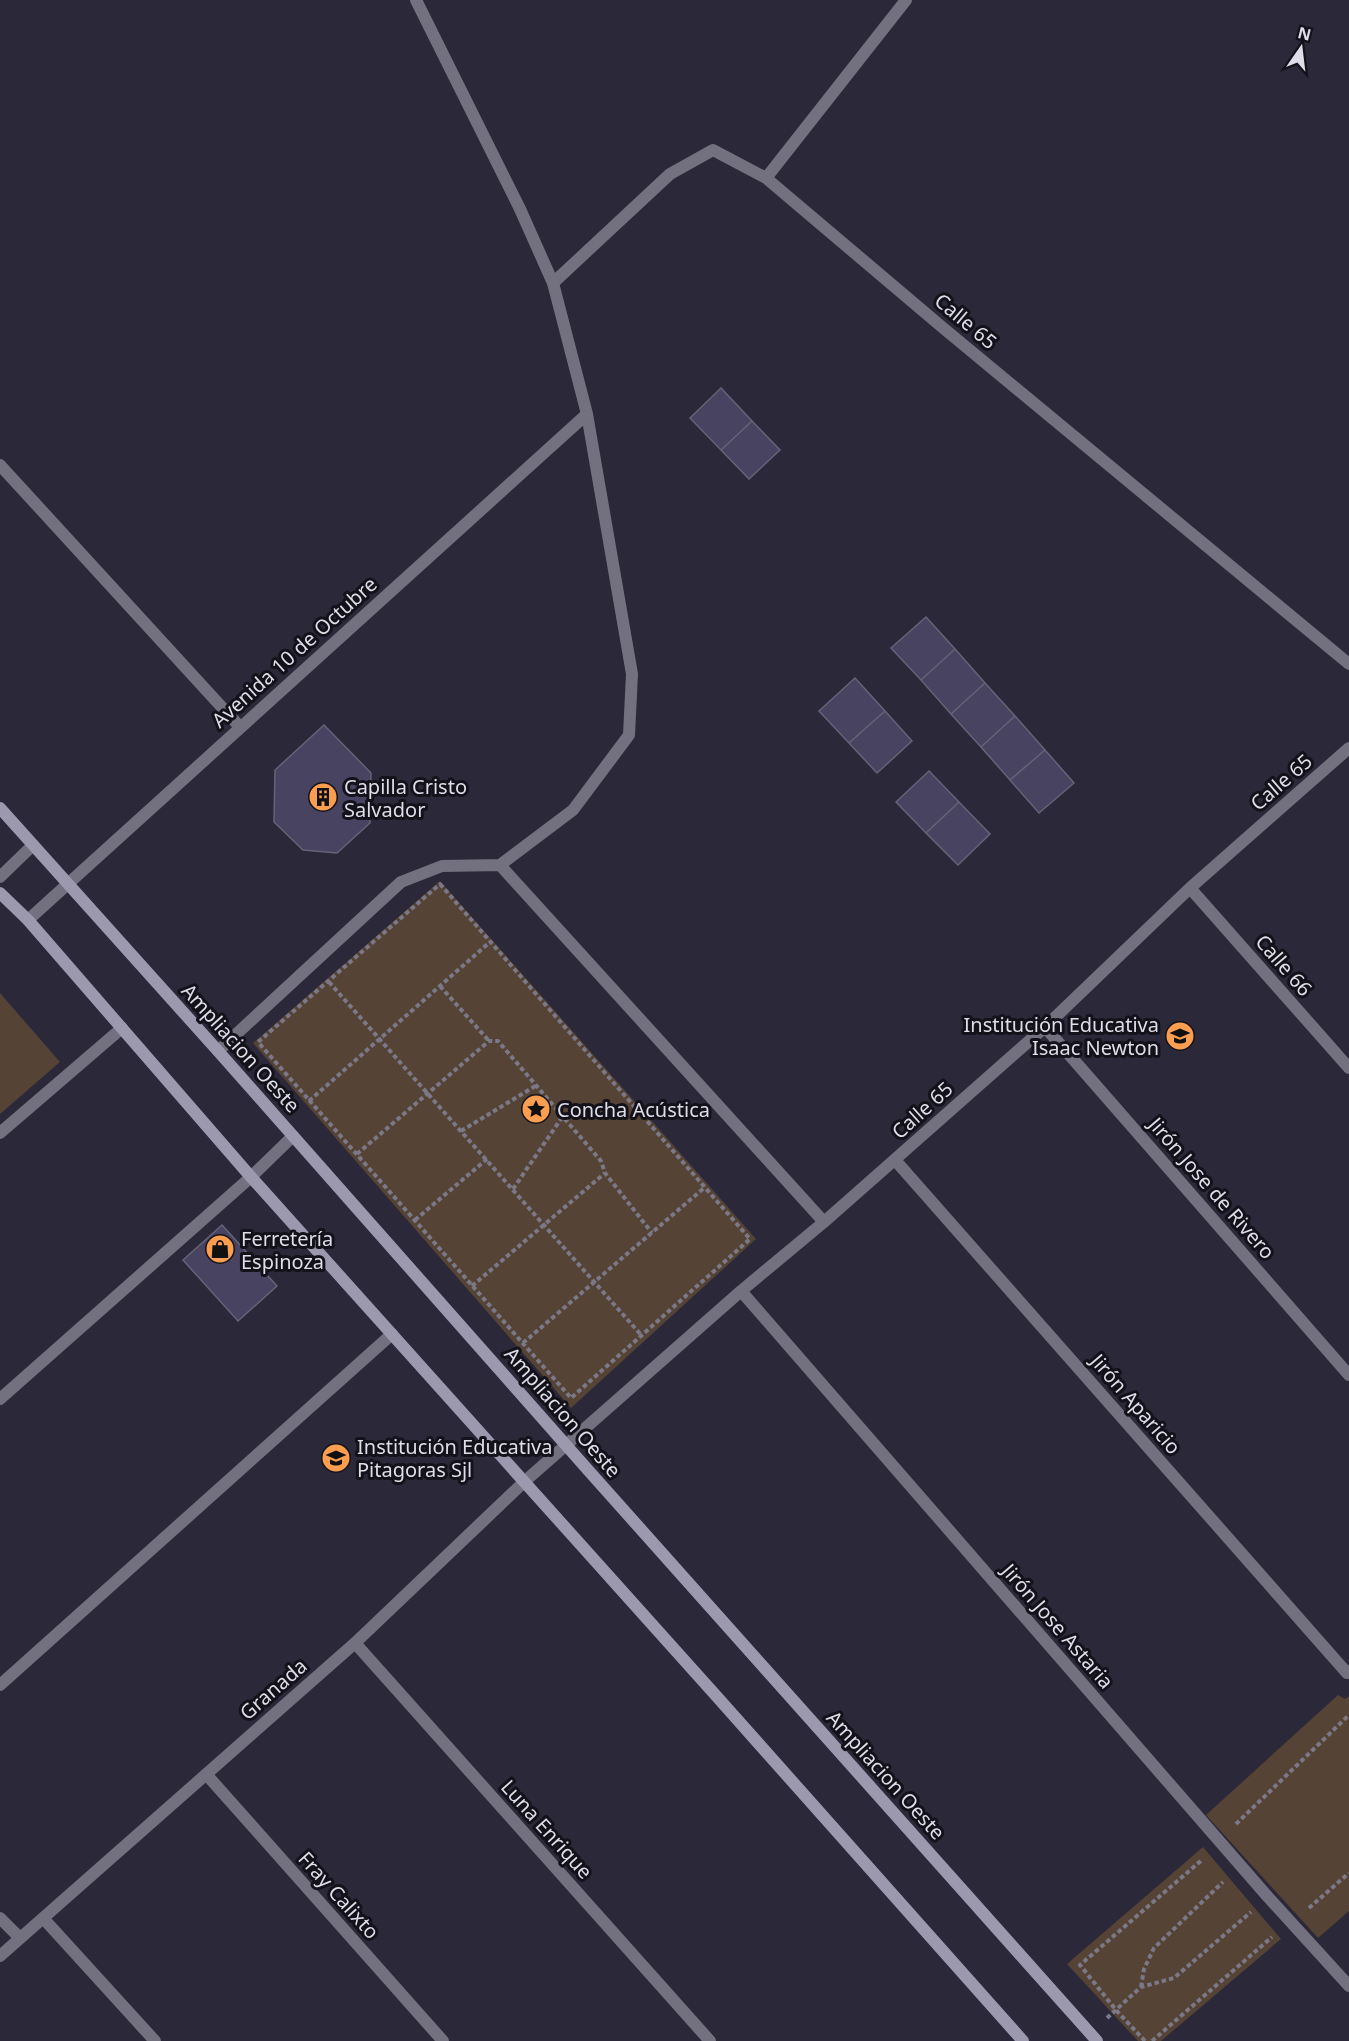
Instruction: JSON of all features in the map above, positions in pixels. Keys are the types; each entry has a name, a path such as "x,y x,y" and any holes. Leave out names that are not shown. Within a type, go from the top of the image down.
{"main road":[{"name":"Ampliacion Oeste","path":"0,808 1094,2038"},
{"path":"0,893 27,920 251,1177 1023,2041"}],"street":[{"path":"218,1051 401,882 442,866 500,866 573,810 629,735 632,674 587,414 553,283 520,209 416,0"},
{"path":"766,178 906,0"},
{"name":"Calle 65","path":"553,283 670,174 713,150 766,178 933,320 1349,664"},
{"name":"Avenida 10 de Octubre","path":"27,920 587,414"},
{"path":"0,465 240,727"},
{"name":"Calle 65","path":"567,1446 741,1290 824,1222 1045,1027 1190,888 1349,749"},
{"path":"0,877 33,845"},
{"path":"500,866 824,1222"},
{"name":"Calle 66","path":"1190,888 1349,1068"},
{"name":"Jirón Jose de Rivero","path":"1045,1027 1349,1375"},
{"path":"0,1133 122,1028"},
{"path":"0,1399 251,1177 293,1136"},
{"name":"Jirón Aparicio","path":"895,1160 1348,1672"},
{"name":"Jirón Jose Astaria","path":"741,1290 1252,1879 1349,1986"},
{"path":"0,1685 392,1334"},
{"name":"Granada","path":"0,1956 355,1643 524,1482 567,1446"},
{"name":"Luna Enrique","path":"355,1643 710,2041"},
{"name":"Fray Calixto","path":"206,1774 443,2041"},
{"path":"0,1918 20,1938"},
{"path":"44,1918 155,2041"}],"path":[{"path":"440,884 750,1239 571,1398 258,1042 328,981 440,884"},
{"path":"309,1101 490,942"},
{"path":"328,981 642,1335"},
{"path":"440,986 489,1041"},
{"path":"357,1154 489,1041 498,1041 601,1161 605,1173 652,1233"},
{"path":"461,1131 537,1085"},
{"path":"513,1189 563,1116"},
{"path":"415,1220 487,1159"},
{"path":"472,1286 605,1173"},
{"path":"523,1343 704,1188"},
{"path":"1230,1830 1349,1715"},
{"path":"1145,2041 1116,2010 1080,1965 1206,1856"},
{"path":"1303,1914 1349,1873"},
{"path":"1141,1987 1144,1969 1154,1948 1226,1879"},
{"path":"1094,2038 1116,2010 1141,1987 1174,1978 1254,1910"},
{"path":"1152,2041 1275,1935"}],"shaded area":[{"path":"440,881 756,1239 571,1408 253,1043"},
{"path":"0,993 60,1062 0,1114"},
{"path":"1338,1695 1345,1699 1349,1696 1349,1911 1318,1938 1206,1815"},
{"path":"1203,1847 1281,1939 1161,2041 1138,2041 1067,1964"}],"building":[{"path":"721,388 752,421 721,450 690,418"},
{"path":"752,421 780,450 749,479 721,450"},
{"path":"926,617 955,649 921,680 891,648"},
{"path":"955,649 985,683 951,714 921,680"},
{"path":"855,678 885,711 849,743 819,711"},
{"path":"985,683 1015,716 981,747 951,714"},
{"path":"885,711 912,741 877,773 849,743"},
{"path":"1015,716 1045,750 1010,780 981,747"},
{"name":"Capilla Cristo Salvador","path":"324,725 371,773 370,823 337,853 303,850 274,822 275,770"},
{"path":"1045,750 1074,783 1039,813 1010,780"},
{"path":"929,771 959,802 926,833 896,802"},
{"path":"959,802 990,834 958,865 926,833"},
{"path":"222,1225 277,1286 238,1321 183,1260"}],"place":[{"name":"Capilla Cristo Salvador","path":"323,797"},
{"name":"Institución Educativa Isaac Newton","path":"1180,1036"},
{"name":"Concha Acústica","path":"536,1109"},
{"name":"Ferretería Espinoza","path":"220,1249"},
{"name":"Institución Educativa Pitagoras Sjl","path":"336,1458"}]}
